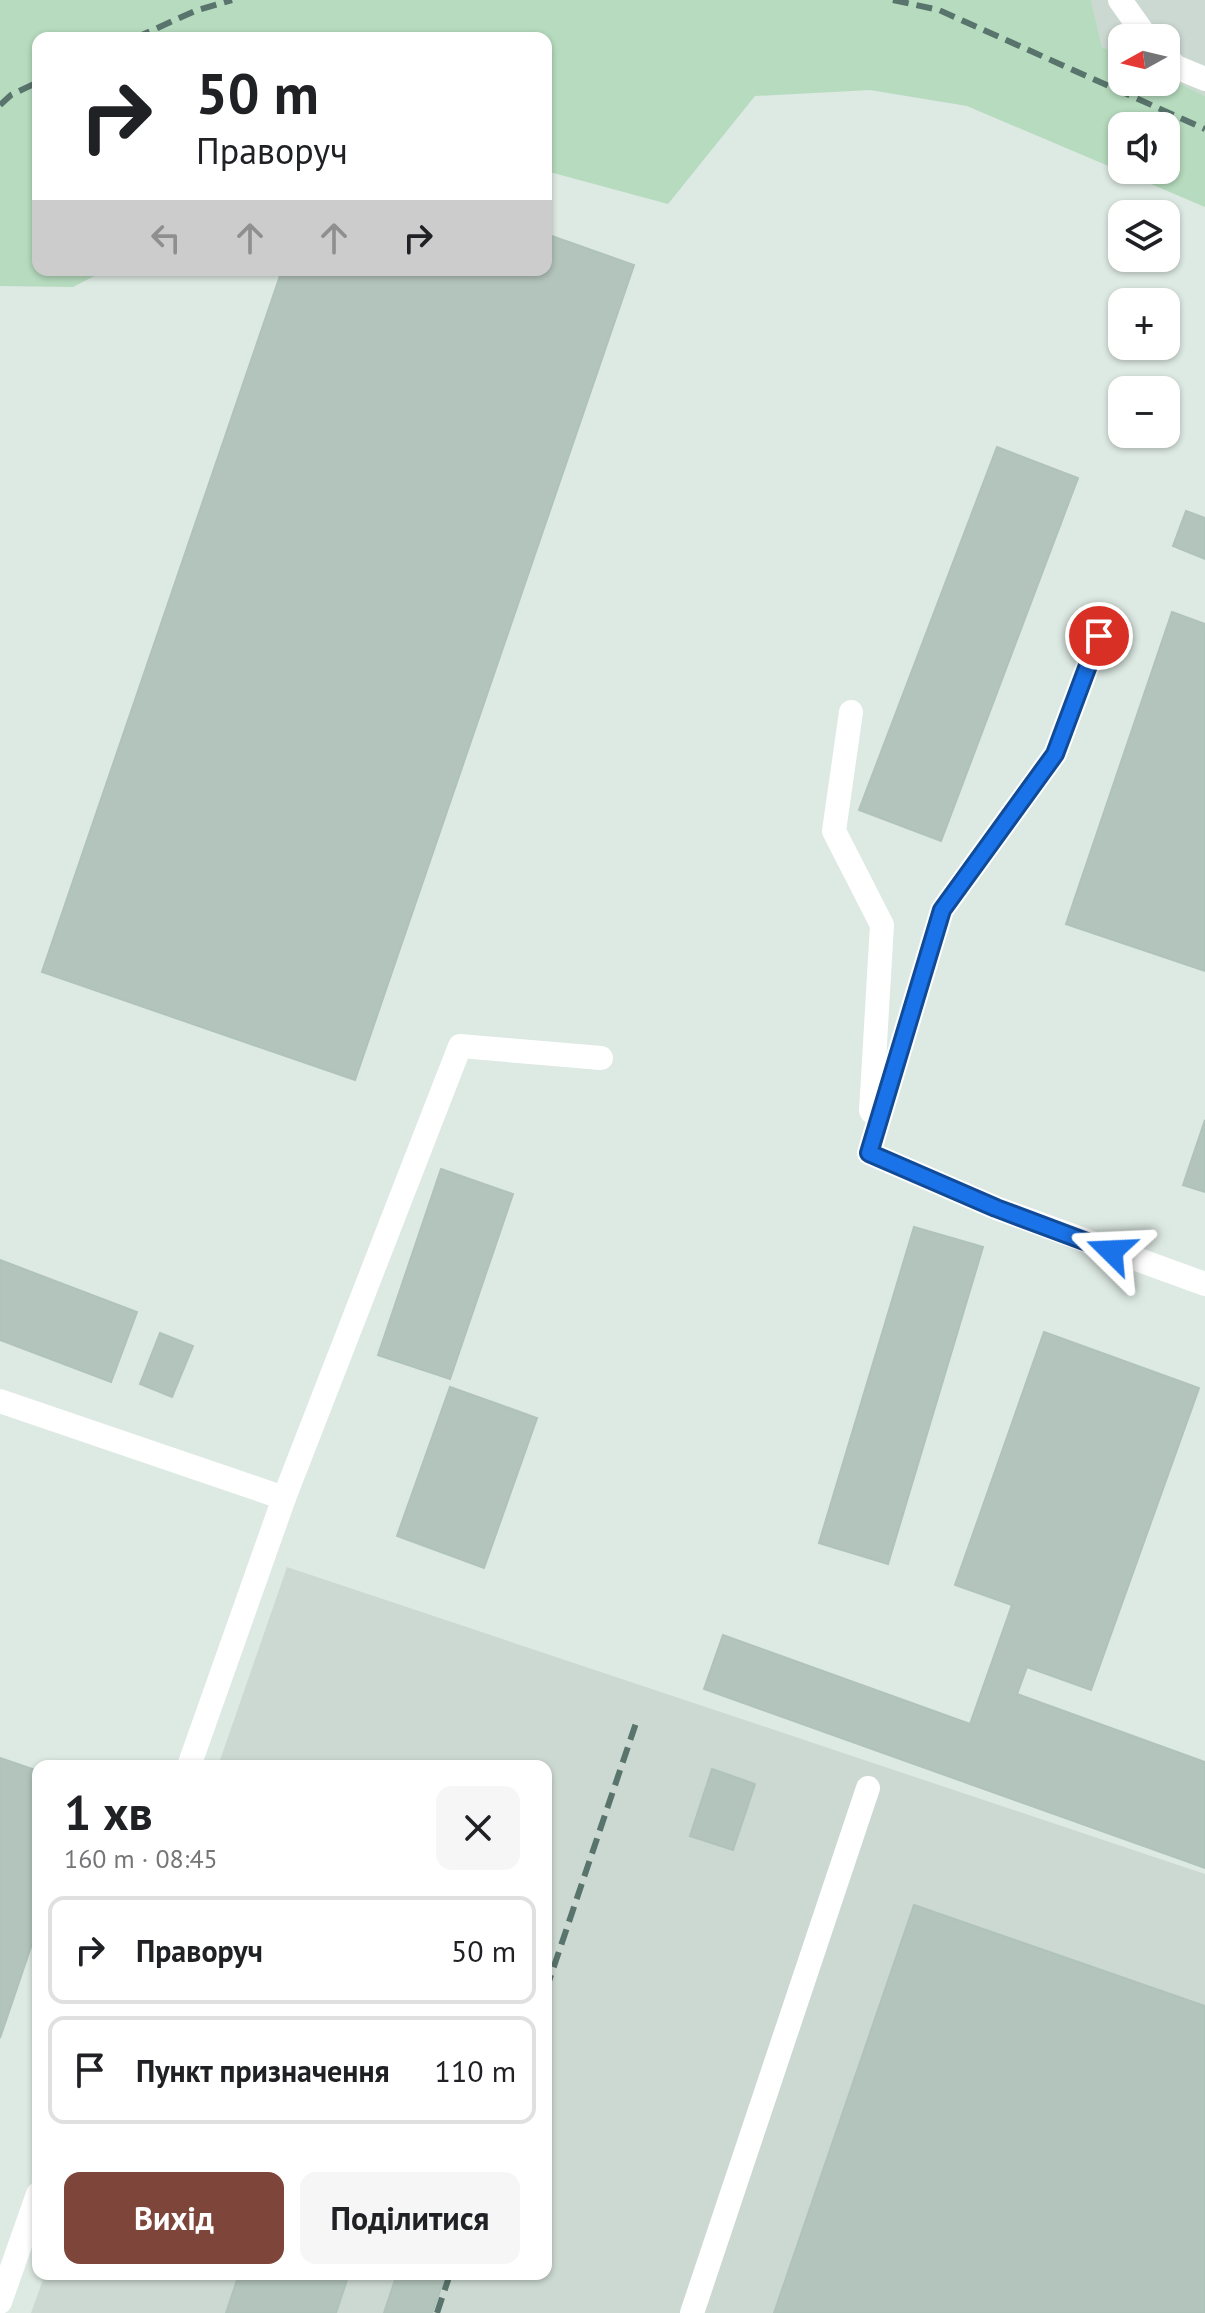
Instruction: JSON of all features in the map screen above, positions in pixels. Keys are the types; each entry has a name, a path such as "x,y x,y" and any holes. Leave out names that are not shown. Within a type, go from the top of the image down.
{"street":[{"path":"1120,0 1137,24"},
{"path":"1180,69 1205,79"},
{"path":"869,1153 942,910 1055,754 1099,636"},
{"path":"851,712 834,831 882,925 869,1153"},
{"path":"191,1760 284,1498 460,1046 601,1058"},
{"path":"869,1153 996,1208 1205,1284"},
{"path":"0,1401 284,1498"},
{"path":"692,2313 868,1788"},
{"path":"0,2302 32,2211"}],"shaded area":[{"path":"1091,0 1205,0 1205,96 1180,84 1180,24 1108,24 1108,50 1102,47"},
{"path":"287,1567 1205,1874 1205,2313 31,2313 43,2280 552,2280 552,1760 220,1760"}],"green space":[{"path":"0,0 1091,0 1102,47 1108,50 1108,96 1180,96 1180,84 1205,96 1205,207 1151,184 1180,184 1180,112 1108,112 1108,166 967,106 870,90 755,96 668,204 552,173 552,32 32,32 32,276 94,276 73,287 0,286"}],"building":[{"path":"552,236 634,265 355,1080 42,972 280,276 552,276"},
{"path":"997,447 1078,478 941,841 859,810"},
{"path":"1186,511 1205,518 1205,559 1173,546"},
{"path":"1172,612 1205,624 1205,971 1066,924"},
{"path":"1205,1120 1205,1192 1183,1185"},
{"path":"441,1169 513,1194 450,1379 378,1355"},
{"path":"914,1227 983,1247 888,1564 819,1543"},
{"path":"0,1260 137,1312 111,1382 0,1340"},
{"path":"1044,1332 1199,1388 1091,1690 1027,1667 1017,1694 1205,1762 1205,1868 704,1689 723,1635 970,1724 1012,1605 955,1585"},
{"path":"160,1333 193,1346 172,1397 140,1384"},
{"path":"450,1387 537,1418 484,1568 397,1536"},
{"path":"0,1758 32,1769 32,1944 0,2038"},
{"path":"712,1769 755,1784 733,1850 690,1836"},
{"path":"914,1905 1205,2006 1205,2313 774,2313"},
{"path":"237,2280 347,2280 336,2313 226,2313"},
{"path":"395,2280 444,2280 432,2313 384,2313"}],"railway":[{"path":"148,32 195,11 232,0"},
{"path":"893,0 939,10 1205,129"},
{"path":"0,105 11,95 32,85"},
{"path":"552,1972 636,1723"},
{"path":"437,2313 448,2280"}],"route":[{"path":"1099,636 1055,754 942,910 869,1153 996,1208 1111,1251"}]}
